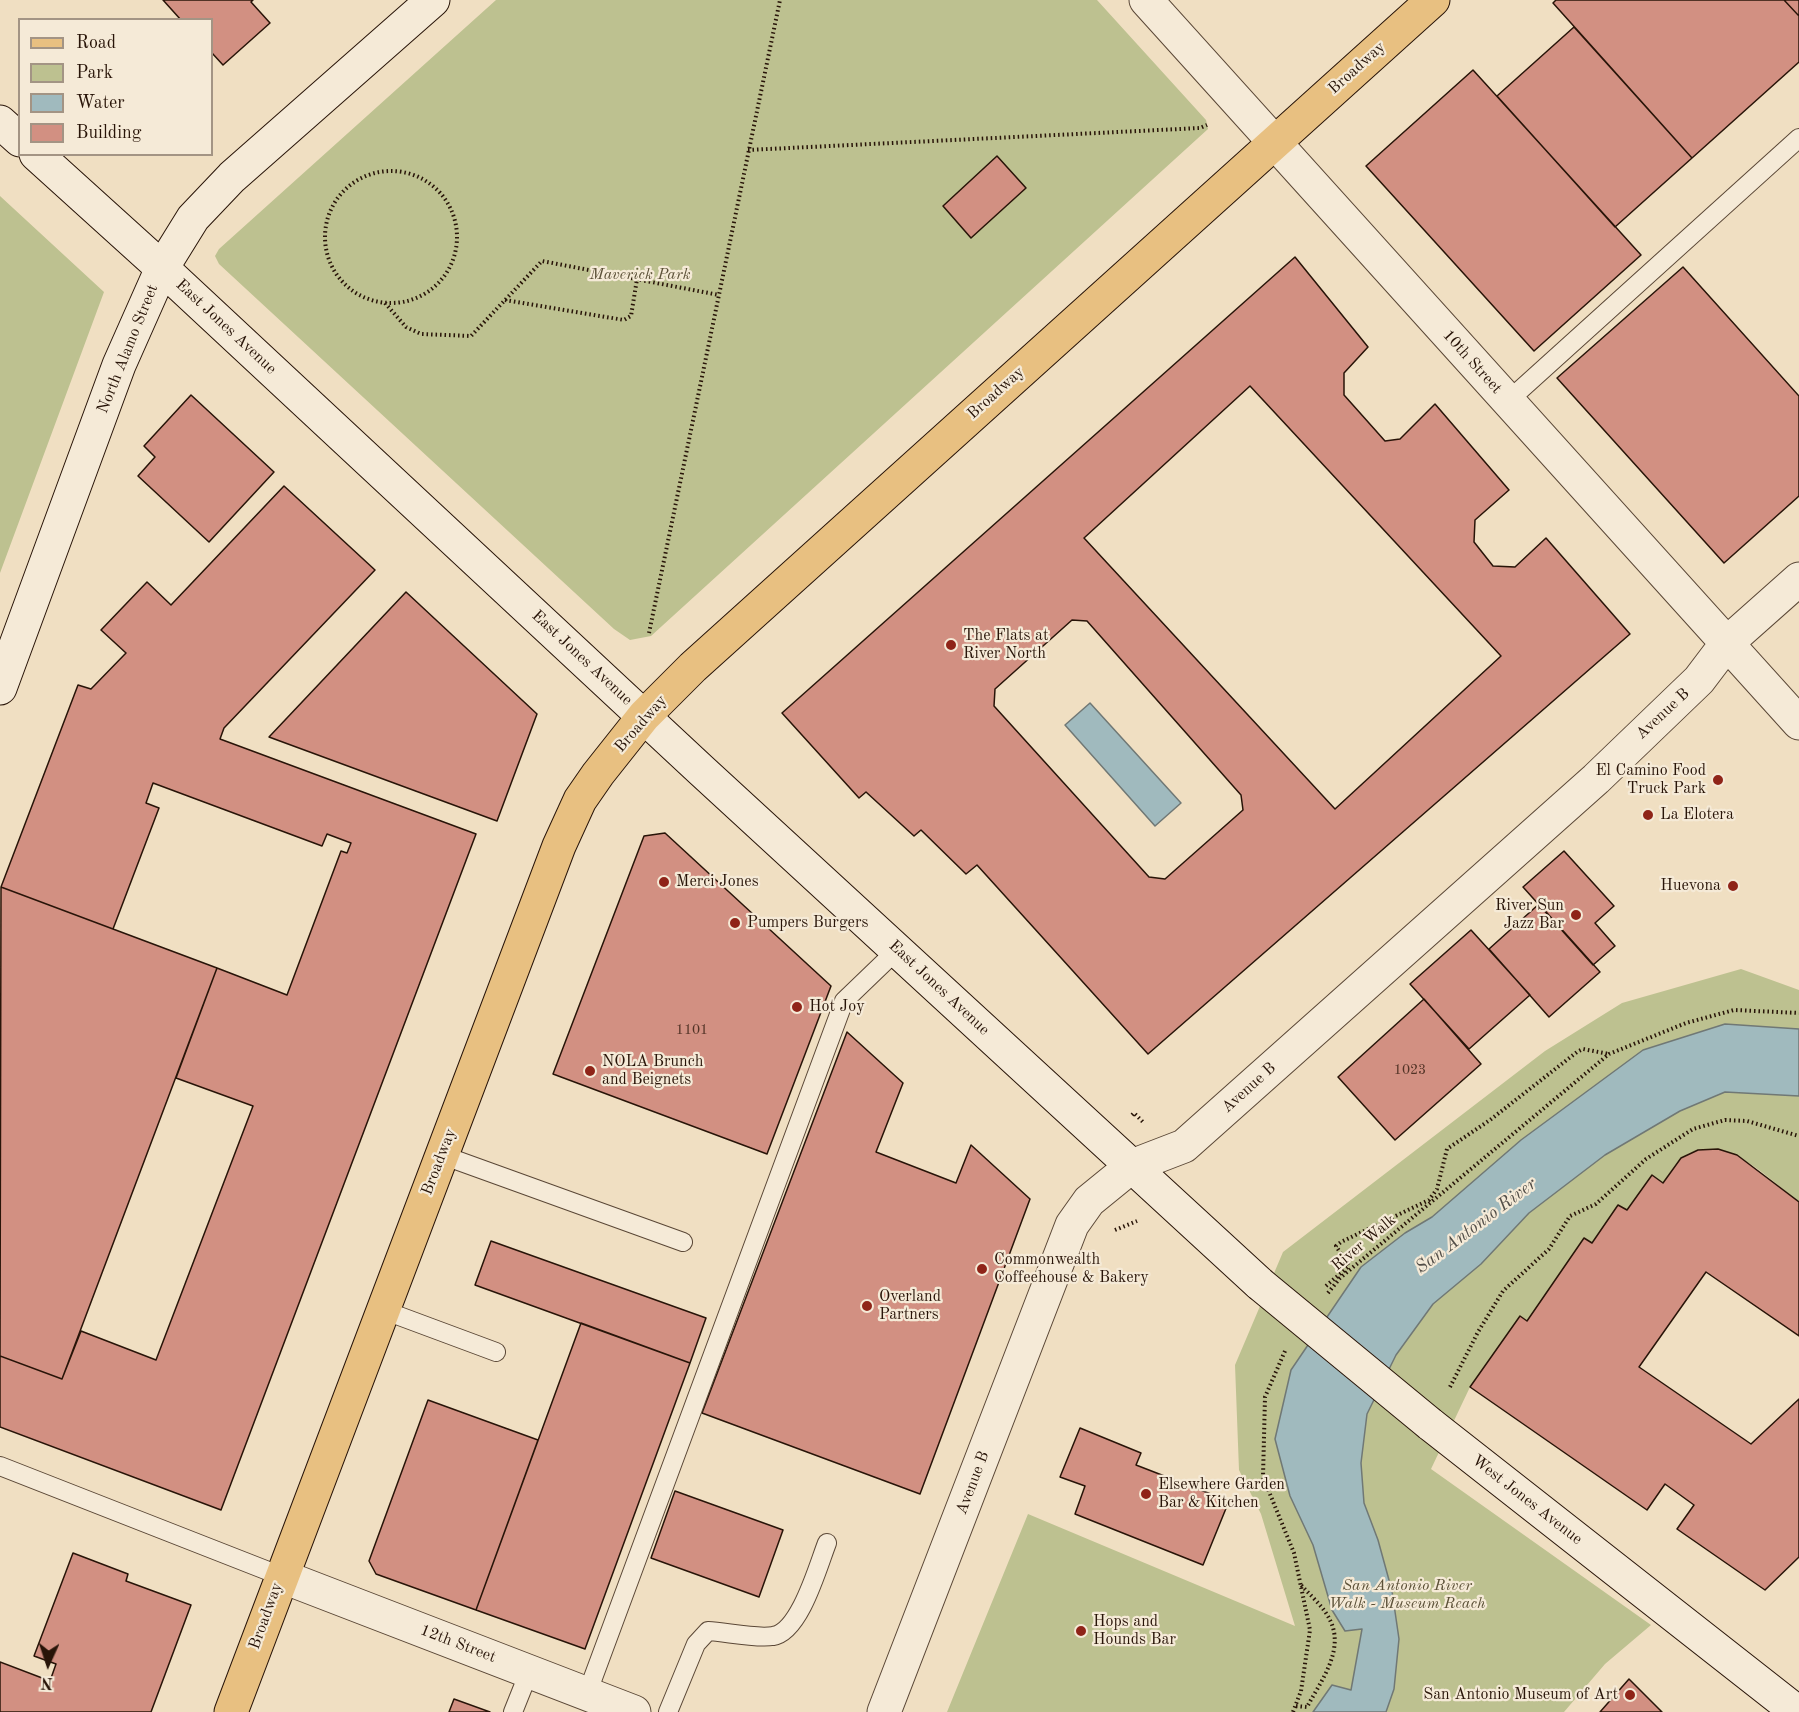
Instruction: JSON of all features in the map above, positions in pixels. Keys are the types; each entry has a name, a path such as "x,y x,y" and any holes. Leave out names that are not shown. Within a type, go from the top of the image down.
{"main road":[{"name":"Broadway","path":"231,1712 559,846 580,800 644,717 693,667 1433,0"}],"street":[{"name":"North Alamo Street","path":"0,688 119,365 162,268 193,218 232,177 433,0"},
{"name":"10th Street","path":"1146,0 1799,723"},
{"path":"0,122 18,138"},
{"name":"East Jones Avenue","path":"38,156 1260,1284"},
{"name":"Avenue B","path":"884,1712 1072,1225 1089,1201 1132,1166 1184,1146 1596,779 1699,680 1727,643 1799,579"},
{"name":"West Jones Avenue","path":"1260,1284 1430,1424 1796,1706"},
{"name":"12th Street","path":"281,1576 634,1712"}],"lane":[{"path":"1508,401 1799,138"},
{"path":"587,1694 843,1000 897,950"},
{"path":"442,1155 683,1242"},
{"path":"383,1310 496,1352"},
{"path":"0,1466 281,1576"},
{"path":"668,1712 696,1644 708,1631 773,1636 785,1631 798,1616 827,1543"},
{"path":"513,1712 529,1672"}],"path":[{"path":"649,633 780,0"},
{"path":"748,150 1200,128 1207,125"},
{"path":"385,303 408,301 429,291 445,275 455,255 457,232 451,209 438,191 419,177 399,171 378,172 358,179 342,193 329,210 324,230 326,251 333,271 347,287 365,298 385,303 406,327 421,334 462,338 471,336 542,261 719,295"},
{"path":"506,300 618,321 631,316 637,279"},
{"name":"River Walk","path":"1325,1296 1340,1278 1609,1054 1686,1023 1734,1011 1799,1013"},
{"path":"1326,1286 1349,1266 1336,1246 1429,1200 1437,1189 1447,1149 1490,1120 1577,1052 1583,1049 1609,1054"},
{"path":"1450,1387 1478,1332 1503,1291 1549,1249 1570,1216 1596,1204 1646,1159 1693,1129 1725,1120 1747,1121 1799,1137"},
{"path":"1288,1343 1265,1397 1263,1477 1294,1553 1310,1630 1301,1691 1293,1712"},
{"path":"1296,1706 1307,1707 1329,1668 1335,1642 1331,1620 1300,1583"}],"green space":[{"name":"Maverick Park","path":"496,0 1097,0 1206,120 1208,129 651,636 630,640 614,629 219,264 215,256 219,249"},
{"path":"0,196 104,292 0,573"},
{"name":"San Antonio River Walk - Museum Reach","path":"1741,969 1799,990 1799,1202 1745,1161 1730,1153 1714,1149 1698,1150 1680,1159 1663,1183 1652,1175 1627,1210 1618,1205 1592,1243 1584,1239 1527,1321 1520,1316 1470,1387 1431,1469 1651,1625 1605,1664 1564,1712 947,1712 1028,1514 1295,1626 1261,1514 1239,1470 1235,1365 1283,1252 1545,1051 1622,1003"}],"water":[{"path":"1090,703 1181,803 1155,826 1065,725"},
{"name":"San Antonio River","path":"1725,1024 1799,1029 1799,1096 1725,1092 1680,1111 1605,1155 1529,1213 1481,1264 1433,1304 1396,1355 1367,1414 1361,1463 1364,1503 1378,1540 1392,1591 1399,1639 1394,1689 1386,1712 1313,1712 1332,1685 1351,1690 1362,1629 1345,1631 1332,1610 1313,1545 1290,1496 1275,1439 1291,1370 1361,1267 1405,1233 1432,1217 1521,1140 1643,1050"}],"building":[{"path":"163,0 253,0 251,2 270,23 223,65 213,54 213,18 179,18"},
{"path":"1556,0 1784,0 1799,16 1799,62 1692,158 1553,3"},
{"path":"1784,0 1799,0 1799,16"},
{"path":"1574,27 1692,158 1615,227 1497,96"},
{"path":"1473,70 1641,255 1534,351 1366,166"},
{"path":"997,156 1026,188 971,238 943,206"},
{"name":"The Flats at River North","path":"1295,257 1368,347 1344,373 1344,395 1385,441 1400,439 1435,404 1509,490 1475,520 1474,542 1493,566 1515,567 1546,538 1630,634 1148,1054 977,865 966,874 921,830 914,836 866,792 859,798 782,713","holes":["1250,386 1501,656 1335,809 1084,538","1072,620 1087,621 1241,795 1243,810 1165,879 1149,877 994,706 995,689"]},
{"path":"1683,267 1799,396 1799,496 1724,563 1557,378"},
{"path":"191,395 274,472 209,542 138,476 155,457 144,446"},
{"path":"284,486 375,570 224,728 220,739 476,834 221,1510 0,1427 0,1356 62,1379 81,1331 156,1360 253,1106 176,1078 217,968 287,995 341,851 347,853 351,843 327,834 322,846 153,783 146,803 159,808 113,929 1,887 78,685 91,689 126,653 101,630 147,582 171,605"},
{"path":"406,592 537,714 497,821 269,737"},
{"path":"665,833 831,986 767,1154 553,1074 644,836"},
{"name":"River Sun Jazz Bar","path":"1564,851 1614,906 1595,923 1615,946 1593,965 1523,887"},
{"path":"1,887 217,968 62,1379 0,1356"},
{"path":"1539,904 1600,972 1549,1017 1489,949"},
{"path":"1471,930 1530,995 1469,1049 1410,984"},
{"path":"1424,999 1481,1064 1395,1140 1338,1077"},
{"name":"Overland Partners","path":"847,1032 903,1083 876,1152 956,1183 971,1145 1030,1199 920,1494 702,1413"},
{"path":"1718,1149 1737,1155 1799,1202 1799,1336 1706,1272 1639,1367 1751,1444 1799,1399 1799,1557 1765,1590 1677,1529 1694,1505 1665,1484 1647,1510 1470,1387 1520,1316 1527,1321 1584,1238 1592,1243 1618,1205 1627,1210 1652,1175 1663,1183 1681,1158 1698,1150"},
{"path":"491,1241 706,1318 690,1363 475,1285"},
{"path":"581,1323 690,1363 585,1649 476,1610"},
{"path":"428,1400 538,1440 476,1610 376,1574 369,1561"},
{"name":"Elsewhere Garden Bar & Kitchen","path":"1080,1428 1141,1453 1136,1465 1229,1501 1203,1565 1075,1514 1085,1486 1060,1477"},
{"path":"675,1491 783,1530 759,1597 651,1558"},
{"path":"73,1553 128,1574 126,1581 191,1605 151,1712 0,1712 0,1662 50,1681 56,1664 34,1656"},
{"name":"San Antonio Museum of Art","path":"1629,1679 1662,1712 1600,1712"},
{"path":"454,1699 490,1712 449,1712"}],"place":[{"name":"The Flats at River North","path":"951,645"},
{"name":"El Camino Food Truck Park","path":"1718,780"},
{"name":"La Elotera","path":"1648,815"},
{"name":"Merci Jones","path":"664,882"},
{"name":"Huevona","path":"1733,886"},
{"name":"River Sun Jazz Bar","path":"1576,915"},
{"name":"Pumpers Burgers","path":"735,923"},
{"name":"Hot Joy","path":"797,1007"},
{"name":"NOLA Brunch and Beignets","path":"590,1071"},
{"name":"Commonwealth Coffeehouse & Bakery","path":"982,1269"},
{"name":"Overland Partners","path":"867,1306"},
{"name":"Elsewhere Garden Bar & Kitchen","path":"1146,1494"},
{"name":"Hops and Hounds Bar","path":"1081,1631"},
{"name":"San Antonio Museum of Art","path":"1630,1695"}]}
